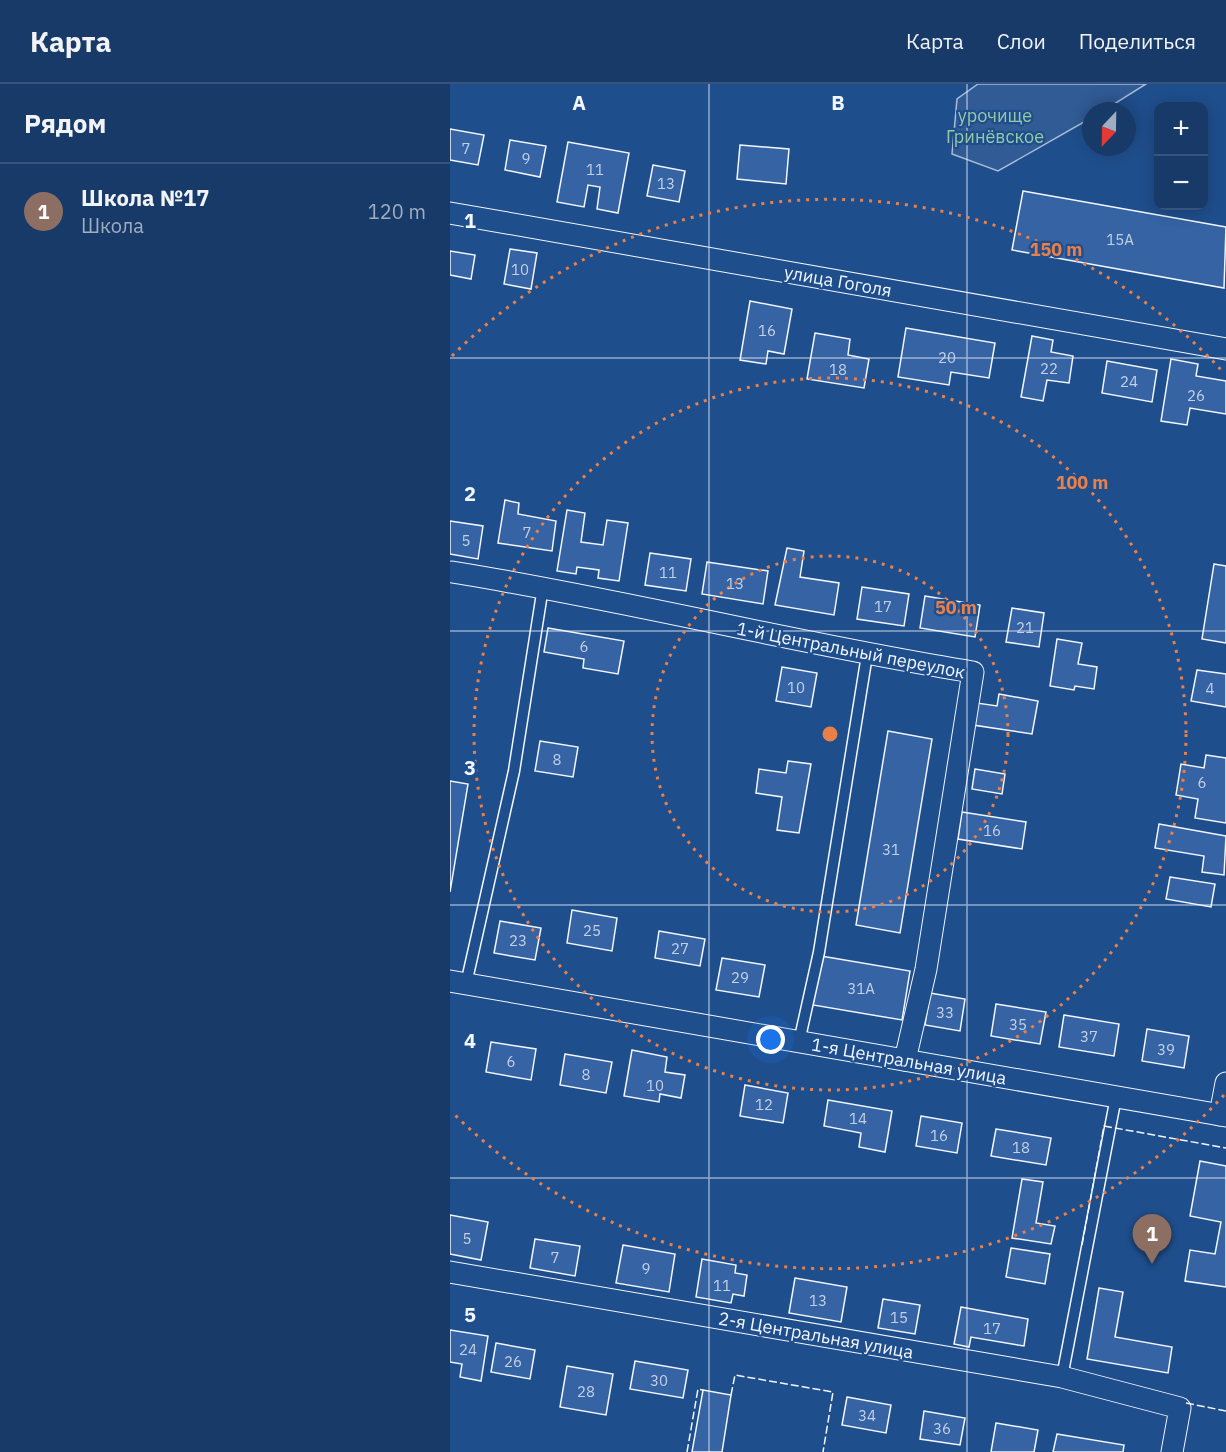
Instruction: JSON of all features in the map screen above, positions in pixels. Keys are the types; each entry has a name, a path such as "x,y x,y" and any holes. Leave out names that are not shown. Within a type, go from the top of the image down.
{"street":[{"name":"улица Гоголя","path":"450,213 1226,349"},
{"name":"1-й Центральный переулок","path":"452,572 543,586 867,655 973,672 926,969 905,1060"},
{"name":"1-я Центральная улица","path":"458,982 1223,1116"},
{"path":"1223,1116 1226,1083"},
{"name":"2-я Центральная улица","path":"450,1272 1062,1377 1180,1407 1172,1452"}],"lane":[{"path":"458,982 514,771 543,586"},
{"path":"799,1042 819,952 867,655"},
{"path":"1062,1377 1116,1097"}],"shaded area":[{"name":"урочище Гринёвское","path":"978,84 1146,84 1117,102 1082,102 1082,123 998,171 952,154 957,99"}],"building":[{"path":"450,129 484,135 478,165 450,160"},
{"path":"510,140 546,146 540,177 505,170"},
{"path":"568,142 629,153 618,213 597,209 600,187 588,185 584,207 557,202"},
{"path":"740,145 789,149 786,184 737,179"},
{"path":"653,165 685,171 679,202 647,196"},
{"path":"1023,191 1226,227 1224,288 1012,250"},
{"path":"510,249 537,253 531,289 504,284"},
{"path":"450,251 475,255 471,279 450,275"},
{"path":"750,301 792,309 784,354 768,351 766,364 740,360"},
{"path":"906,328 995,343 989,378 951,372 949,385 898,377"},
{"path":"815,333 850,339 848,355 869,359 864,388 807,379"},
{"path":"1032,336 1053,340 1051,352 1073,356 1069,383 1047,380 1043,401 1021,397"},
{"path":"1171,359 1198,364 1196,376 1226,381 1226,414 1190,408 1187,425 1161,421"},
{"path":"1107,361 1157,370 1152,402 1102,393"},
{"path":"505,500 519,503 518,514 556,521 552,551 498,543"},
{"path":"567,510 585,513 581,542 603,545 607,520 628,523 619,581 598,578 599,570 577,567 576,574 557,571"},
{"path":"450,521 483,526 478,559 450,554"},
{"path":"787,548 804,551 800,577 839,583 834,615 775,605"},
{"path":"650,553 691,559 686,591 645,585"},
{"path":"707,562 768,571 763,604 702,594"},
{"path":"1214,564 1226,566 1226,643 1202,639"},
{"path":"862,587 909,594 904,626 857,619"},
{"path":"925,596 980,605 975,637 920,628"},
{"path":"1012,608 1044,613 1039,647 1006,642"},
{"path":"548,628 624,641 618,674 583,668 584,659 544,652"},
{"path":"1057,639 1082,643 1078,664 1097,667 1094,689 1075,686 1074,690 1050,686"},
{"path":"782,667 817,673 811,707 776,701"},
{"path":"1197,670 1226,674 1226,707 1191,701"},
{"path":"999,694 1038,701 1032,734 973,725 977,703 997,706"},
{"path":"888,731 932,739 900,933 856,925"},
{"path":"540,741 578,747 573,777 535,771"},
{"path":"1206,755 1226,758 1226,823 1195,818 1198,799 1176,795 1181,764 1204,768"},
{"path":"788,761 811,764 799,833 777,830 782,797 756,793 759,769 786,773"},
{"path":"975,769 1005,774 1002,794 972,789"},
{"path":"450,781 468,784 450,892"},
{"path":"962,812 1026,822 1022,849 958,839"},
{"path":"1159,824 1226,836 1224,875 1202,872 1204,856 1155,848"},
{"path":"1170,877 1215,884 1211,907 1166,899"},
{"path":"572,910 617,918 612,951 567,943"},
{"path":"500,921 541,928 535,960 494,953"},
{"path":"659,931 705,939 700,966 655,958"},
{"path":"821,956 910,971 902,1020 813,1005"},
{"path":"722,958 765,965 759,997 716,990"},
{"path":"930,993 965,999 960,1031 925,1025"},
{"path":"996,1004 1046,1012 1040,1044 991,1036"},
{"path":"1064,1015 1119,1024 1114,1056 1059,1047"},
{"path":"1147,1029 1189,1036 1184,1068 1142,1061"},
{"path":"491,1042 536,1049 531,1080 486,1072"},
{"path":"632,1050 667,1057 665,1072 685,1075 681,1098 660,1094 659,1102 624,1096"},
{"path":"565,1054 612,1062 606,1093 560,1085"},
{"path":"745,1085 788,1093 783,1123 740,1116"},
{"path":"828,1100 892,1111 885,1152 859,1147 861,1133 824,1126"},
{"path":"921,1116 962,1123 957,1153 916,1146"},
{"path":"996,1129 1051,1138 1046,1165 991,1156"},
{"path":"1200,1161 1226,1166 1226,1287 1185,1281 1190,1250 1215,1254 1221,1222 1190,1216"},
{"path":"1022,1179 1043,1182 1036,1223 1055,1226 1051,1244 1012,1238"},
{"path":"450,1215 488,1222 481,1260 450,1254"},
{"path":"535,1239 580,1246 575,1276 530,1268"},
{"path":"623,1245 675,1254 669,1292 616,1283"},
{"path":"1011,1248 1050,1254 1045,1284 1006,1277"},
{"path":"702,1259 736,1265 735,1273 747,1275 744,1296 733,1294 731,1303 696,1297"},
{"path":"795,1278 847,1287 841,1322 789,1313"},
{"path":"1099,1288 1123,1292 1115,1337 1172,1347 1168,1373 1087,1359"},
{"path":"883,1299 920,1305 915,1334 878,1328"},
{"path":"961,1307 1028,1319 1024,1346 971,1337 969,1347 954,1344"},
{"path":"450,1330 488,1336 481,1381 460,1377 462,1364 450,1362"},
{"path":"496,1343 535,1350 530,1379 491,1372"},
{"path":"635,1361 688,1370 683,1398 630,1389"},
{"path":"567,1366 613,1374 606,1415 560,1407"},
{"path":"703,1390 731,1395 722,1452 692,1452"},
{"path":"847,1397 891,1405 886,1433 842,1425"},
{"path":"924,1411 965,1418 960,1445 920,1439"},
{"path":"996,1423 1038,1430 1034,1452 991,1452"},
{"path":"1057,1434 1124,1445 1123,1452 1053,1452"}],"fence":[{"path":"1082,1245 1104,1126 1226,1148"},
{"path":"731,1395 735,1375 833,1392 823,1452"},
{"path":"687,1452 698,1389 703,1390"},
{"path":"1186,1403 1226,1411"}],"place":[{"name":"Школа №17","path":"1152,1264"}]}
